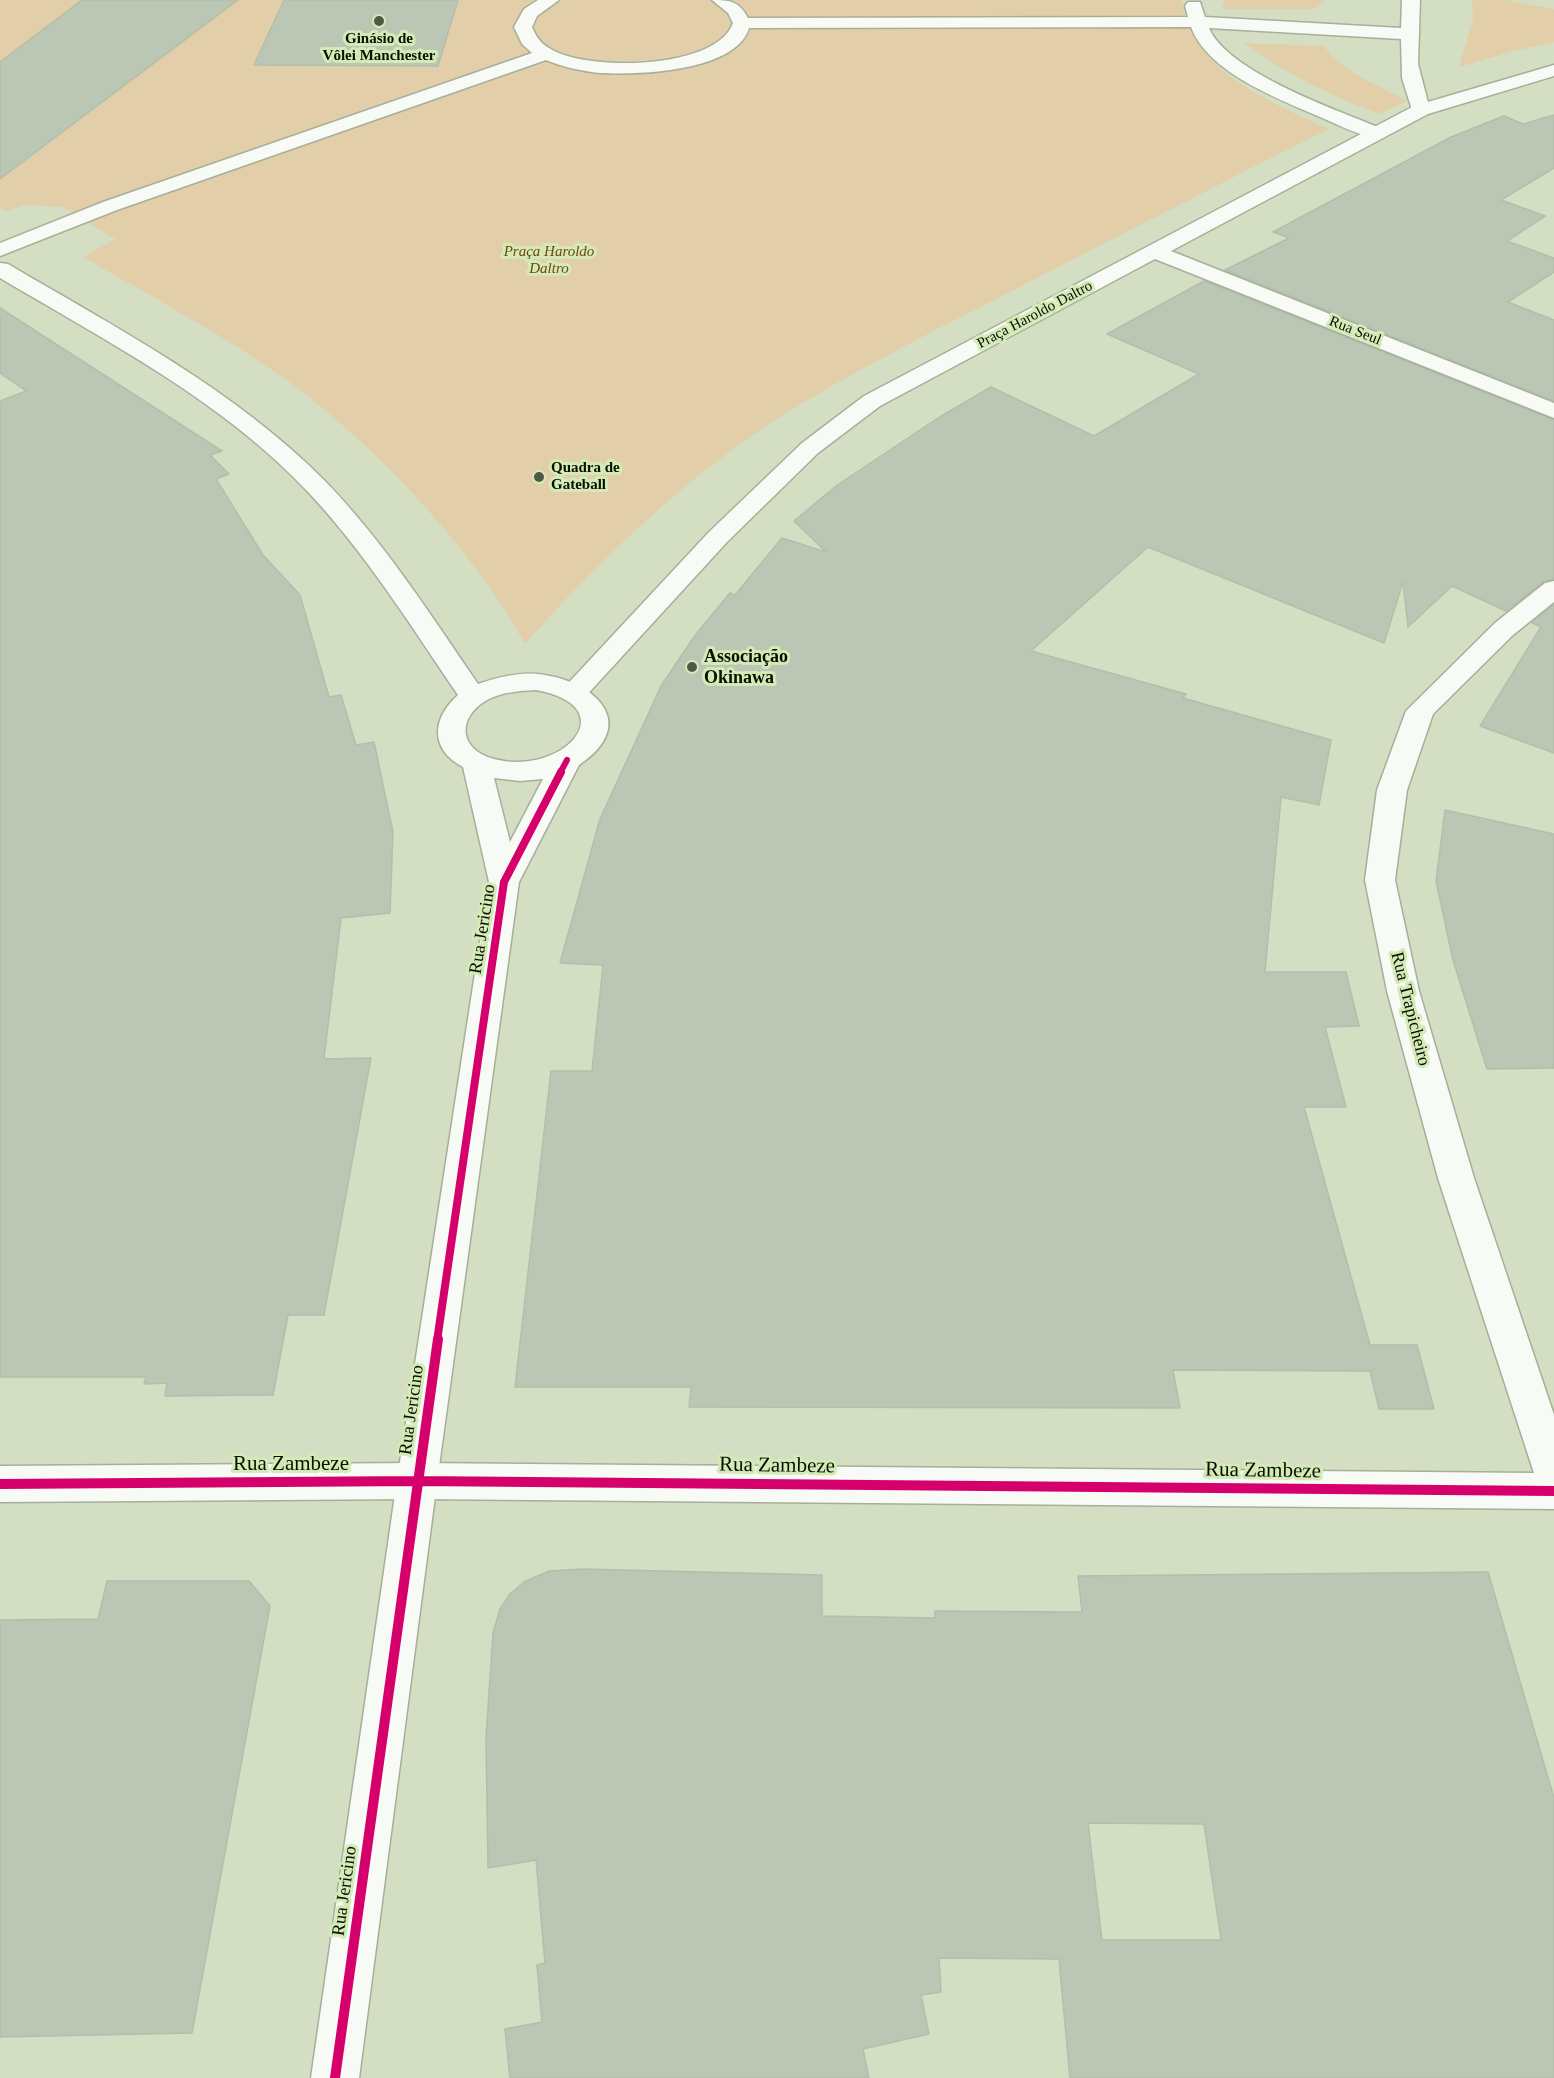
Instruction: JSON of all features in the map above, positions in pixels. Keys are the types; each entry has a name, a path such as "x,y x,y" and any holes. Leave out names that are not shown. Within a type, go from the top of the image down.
{"street":[{"path":"549,0 530,13 524,27 529,41 546,54 571,62 602,68 636,69 671,65 701,58 724,48 738,36 742,23 735,10 721,0"},
{"path":"1194,0 1198,22 1204,37 1218,53 1237,67 1292,98 1376,134"},
{"path":"1411,0 1411,78 1421,110"},
{"path":"742,23 1198,22 1410,34"},
{"path":"0,250 110,206 546,54"},
{"name":"Praça Haroldo Daltro","path":"574,692 718,537 810,448 872,401 1421,110 1554,70"},
{"name":"Rua Seul","path":"1156,252 1554,411"},
{"path":"0,268 217,400 291,461 379,561 473,697"},
{"name":"Rua Trapicheiro","path":"1554,589 1504,629 1420,711 1392,790 1380,880 1403,991 1456,1178 1554,1474"},
{"path":"536,682 556,685 574,692 589,704 595,718 594,733 584,748 567,760 546,769 521,772 497,770 476,763 460,752 452,738 452,724 459,709 473,697 492,688 513,683 536,682"},
{"name":"Rua Jericino","path":"335,2078 417,1481 504,882 567,760"},
{"name":"Rua Jericino","path":"476,763 504,882"},
{"name":"Rua Zambeze","path":"0,1484 417,1481 1554,1491"}],"green space":[{"name":"Praça Haroldo Daltro","path":"0,0 1182,0 1188,25 1200,46 1217,65 1260,95 1329,129 908,345 811,398 749,438 688,484 603,561 525,644 478,572 420,501 356,437 322,408 239,348 83,257 115,239 62,207 25,205 5,211 0,208"},
{"path":"1225,0 1326,0 1315,9 1222,9"},
{"path":"1472,0 1506,0 1554,9 1554,42 1459,67 1473,19"},
{"path":"1244,43 1324,46 1351,71 1407,101 1379,114 1309,83 1276,65"}],"building":[{"path":"82,0 238,0 0,179 0,62"},
{"name":"Ginásio de Vôlei Manchester","path":"284,0 458,0 438,66 254,65"},
{"path":"1554,115 1554,168 1501,200 1545,216 1507,241 1554,258 1554,272 1508,302 1554,320 1554,401 1225,270 1289,238 1273,232 1451,137 1504,116 1523,124"},
{"path":"1204,281 1554,420 1554,579 1544,581 1506,611 1452,586 1408,627 1403,582 1384,643 1148,547 1031,651 1186,694 1183,698 1331,740 1319,805 1281,797 1265,972 1346,972 1359,1026 1325,1027 1346,1107 1304,1107 1370,1345 1417,1345 1434,1409 1379,1409 1370,1371 1173,1370 1180,1408 689,1407 691,1387 515,1387 551,1071 592,1071 603,965 560,963 600,819 661,686 696,634 730,593 735,595 782,538 826,552 794,521 836,486 938,418 991,387 1094,436 1199,374 1107,334"},
{"path":"0,308 222,451 210,455 229,474 216,479 263,555 300,595 329,697 341,695 356,745 374,742 393,832 390,913 341,918 324,1059 371,1058 324,1315 288,1315 273,1395 165,1396 167,1383 144,1384 146,1377 0,1377 0,401 26,391 0,373"},
{"path":"1554,605 1554,753 1480,726 1541,627 1532,623"},
{"path":"1445,810 1554,834 1554,1068 1487,1069 1453,960 1436,881"},
{"path":"583,1569 822,1575 822,1616 935,1618 935,1611 1082,1612 1078,1576 1488,1572 1554,1798 1554,2078 1070,2078 1059,1959 939,1958 941,1992 921,1995 929,2034 863,2049 869,2078 510,2078 505,2029 542,2022 537,1965 545,1963 536,1860 488,1868 486,1738 493,1633 500,1609 510,1594 524,1582 549,1571","holes":["1088,1823 1204,1824 1221,1940 1102,1940"]},
{"path":"107,1581 249,1581 270,1606 192,2033 0,2037 0,1620 98,1619"}],"cycle path":[{"path":"335,2078 417,1481 504,882 567,760"},
{"path":"0,1484 417,1481 1554,1491"}],"place":[{"name":"Ginásio de Vôlei Manchester","path":"379,21"},
{"name":"Quadra de Gateball","path":"539,477"},
{"name":"Associação Okinawa","path":"692,667"}]}
